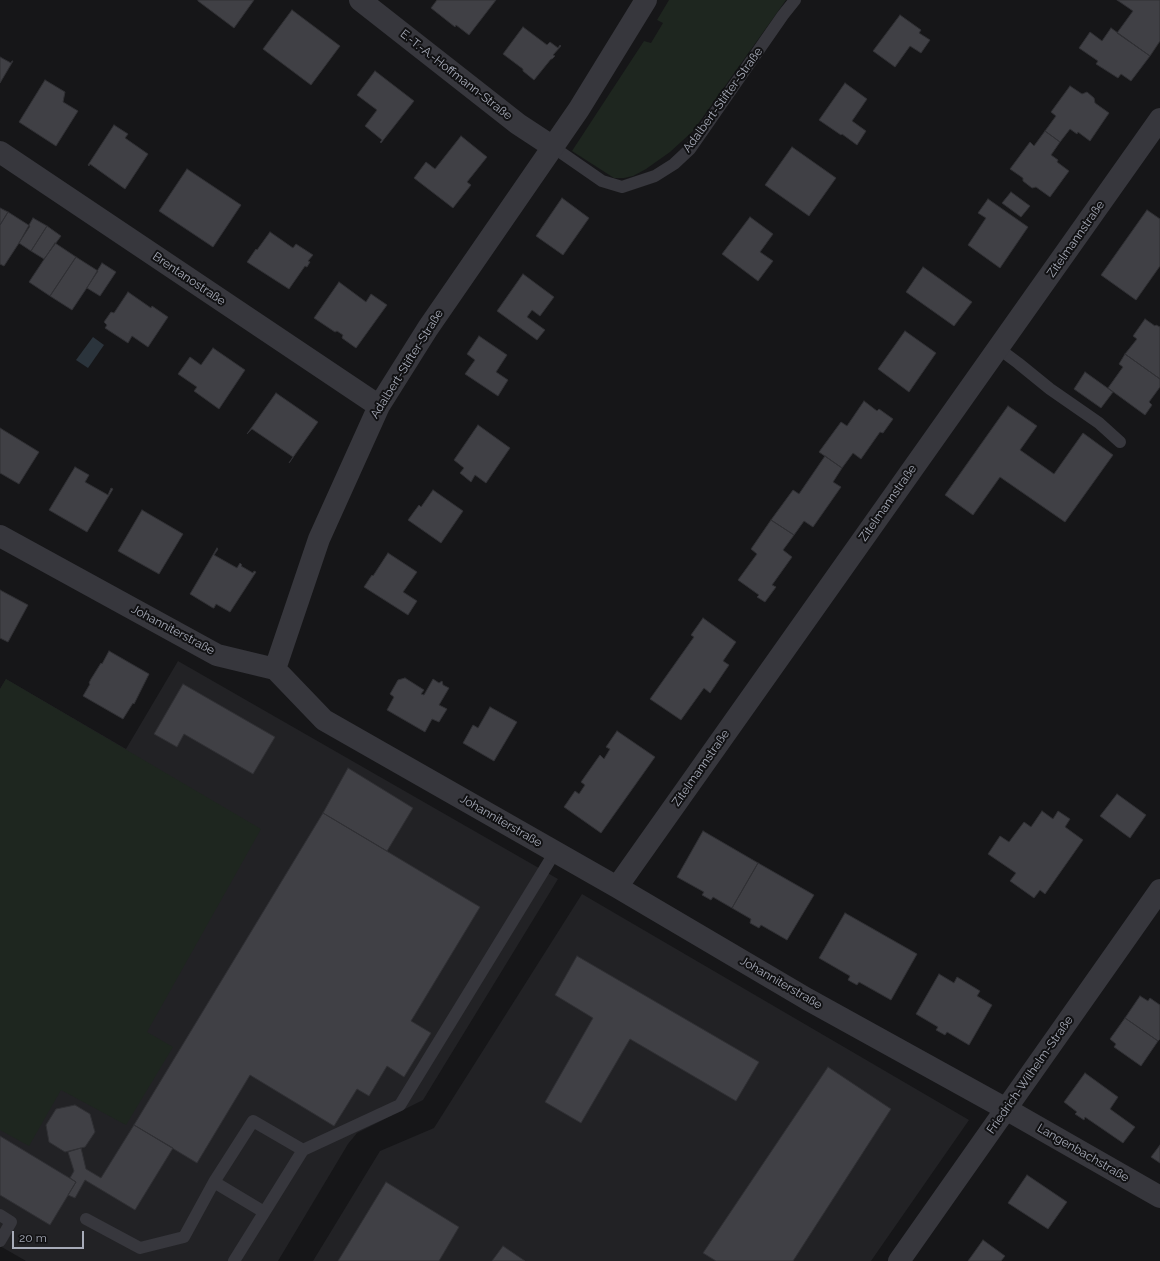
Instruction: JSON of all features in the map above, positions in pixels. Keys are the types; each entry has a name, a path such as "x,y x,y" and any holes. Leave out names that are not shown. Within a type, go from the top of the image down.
{"street":[{"name":"E.-T.-A.-Hoffmann-Straße","path":"360,0 518,124 553,147"},
{"name":"Adalbert-Stifter-Straße","path":"275,669 319,539 379,406 428,328 579,109 646,0"},
{"name":"Zitelmannstraße","path":"617,887 1160,119"},
{"name":"Brentanostraße","path":"0,152 379,406"},
{"name":"Johanniterstraße","path":"0,536 218,655 275,669 324,720 617,887 807,999 1006,1109"},
{"name":"Friedrich-Wilhelm-Straße","path":"899,1261 1160,890"},
{"name":"Langenbachstraße","path":"1006,1109 1160,1197"}],"lane":[{"name":"Adalbert-Stifter-Straße","path":"553,147 602,180 622,187 656,176 674,164 690,149 795,0"},
{"path":"998,348 1050,389 1099,423 1120,442"},
{"path":"234,1261 303,1150 400,1105 555,852"},
{"path":"86,1219 140,1248 184,1237 214,1182 253,1121 303,1150"},
{"path":"214,1182 264,1212"},
{"path":"0,1215 11,1222 0,1241"}],"shaded area":[{"path":"669,0 786,0 693,131 670,152 646,169 633,176 614,178 572,151 644,41 651,43 663,23 657,20"},
{"path":"93,337 104,345 88,368 76,360"},
{"path":"178,661 558,879 423,1100 357,1133 348,1144 278,1261 26,1261 0,1246 0,689 6,679 126,749"},
{"path":"6,679 261,829 147,1032 173,1047 126,1125 61,1090 29,1146 0,1130 0,689"},
{"path":"582,894 969,1120 871,1261 313,1261 380,1151 434,1128"}],"building":[{"path":"198,0 254,0 234,28"},
{"path":"437,0 496,0 469,35 456,25 455,27 431,8"},
{"path":"1117,0 1160,0 1160,41 1150,56 1117,33 1133,11"},
{"path":"292,10 340,46 311,85 263,49"},
{"path":"900,15 921,30 919,33 930,40 921,53 910,46 895,67 873,51"},
{"path":"523,27 547,45 550,42 558,48 560,45 561,46 553,55 555,56 534,80 523,71 523,69 503,54"},
{"path":"1111,28 1150,56 1131,81 1121,74 1118,78 1096,64 1098,61 1079,48 1090,32 1102,41"},
{"path":"0,57 11,63 13,61 0,83"},
{"path":"375,71 414,101 381,143 380,142 382,140 365,126 377,110 357,95"},
{"path":"45,80 65,92 63,102 78,111 56,146 19,122"},
{"path":"845,83 867,99 852,121 866,131 857,145 819,120"},
{"path":"1070,86 1082,94 1087,92 1094,98 1095,103 1109,113 1090,141 1078,132 1077,134 1070,129 1060,142 1045,131 1056,116 1051,112"},
{"path":"114,125 128,134 125,138 148,154 125,189 90,164 89,166 88,165"},
{"path":"1045,131 1060,142 1051,155 1058,160 1057,162 1069,171 1050,197 1036,187 1032,188 1023,181 1023,178 1010,169 1030,142 1034,146"},
{"path":"461,136 487,157 467,182 471,185 453,208 414,178 426,162 435,169"},
{"path":"792,147 836,178 809,216 765,185"},
{"path":"187,169 241,205 213,247 159,211"},
{"path":"1011,192 1030,206 1021,217 1002,203"},
{"path":"562,198 589,218 563,255 536,236"},
{"path":"988,199 1028,227 1000,268 968,245 986,218 978,213"},
{"path":"0,208 8,212 0,225"},
{"path":"1147,210 1160,219 1160,266 1136,300 1101,275"},
{"path":"8,212 30,226 4,266 0,264 0,225"},
{"path":"750,217 773,234 760,252 773,261 758,281 722,254"},
{"path":"33,218 47,226 31,251 19,243"},
{"path":"47,226 61,236 44,259 31,251"},
{"path":"270,232 293,248 296,244 313,255 308,261 310,262 307,267 305,266 289,289 247,262"},
{"path":"55,243 76,257 50,296 29,282"},
{"path":"76,257 98,271 72,310 50,296"},
{"path":"102,263 116,272 100,296 87,288"},
{"path":"923,267 972,302 954,326 906,292"},
{"path":"523,274 554,297 540,316 532,310 527,317 545,330 537,340 497,311"},
{"path":"339,282 366,302 371,294 387,305 356,348 342,338 343,335 337,331 335,332 314,318"},
{"path":"128,292 151,308 152,306 168,317 148,347 132,336 128,343 105,328 107,325 104,322 111,312 114,313"},
{"path":"1145,319 1155,326 1160,327 1160,379 1125,354 1137,339 1133,336"},
{"path":"905,331 936,353 909,392 878,369"},
{"path":"479,336 507,355 496,372 508,380 498,396 465,374 475,360 467,354"},
{"path":"213,348 245,370 219,409 194,391 197,387 178,374 190,357 201,365"},
{"path":"1125,354 1160,379 1160,387 1149,402 1152,405 1145,415 1108,388 1123,367 1119,364"},
{"path":"1085,372 1113,392 1101,408 1074,389"},
{"path":"276,393 318,422 289,463 293,457 252,429 247,434"},
{"path":"864,401 877,411 879,409 893,419 883,433 880,432 861,459 853,453 842,468 819,452 841,422 847,426"},
{"path":"1008,406 1037,426 1020,450 1054,474 1083,433 1113,455 1065,522 1000,477 973,515 945,495"},
{"path":"478,425 510,448 486,483 475,475 471,482 460,473 464,468 454,460"},
{"path":"0,428 39,452 19,484 0,473"},
{"path":"825,456 842,468 833,482 841,487 813,527 804,521 794,535 771,520 793,490 799,494"},
{"path":"75,467 89,475 85,482 108,495 111,488 113,489 87,532 49,510"},
{"path":"433,490 463,511 441,543 408,520 419,505 421,507"},
{"path":"142,510 183,534 159,574 118,551"},
{"path":"771,520 794,535 783,550 792,557 772,585 776,587 765,602 757,597 759,595 738,580 757,554 751,549"},
{"path":"217,548 218,549 214,555 237,568 240,563 242,565 241,566 253,573 254,571 256,572 230,612 216,604 213,608 190,594"},
{"path":"388,553 417,572 403,592 417,601 408,615 364,587"},
{"path":"0,590 28,605 8,642 0,638"},
{"path":"703,618 736,642 723,661 729,665 710,693 704,688 681,720 650,699 694,637 691,635"},
{"path":"109,651 149,674 134,704 133,703 123,719 83,696 90,684 91,679"},
{"path":"405,678 424,690 421,694 424,695 433,679 439,683 442,681 443,685 449,688 439,705 447,709 439,722 432,719 425,732 387,710 394,697 390,694 398,680"},
{"path":"183,684 275,737 253,774 184,734 177,747 154,734"},
{"path":"490,707 517,722 494,761 463,743 473,725 478,728"},
{"path":"617,731 655,757 601,833 564,807 575,791 579,794 585,785 581,782 600,755 604,759 610,749 606,747"},
{"path":"348,768 413,808 387,851 323,813"},
{"path":"1117,794 1146,815 1130,838 1100,816"},
{"path":"1042,811 1053,819 1058,811 1070,819 1065,827 1083,840 1045,894 1040,890 1034,898 1010,881 1016,873 988,854 1000,836 1009,842 1024,822 1031,827"},
{"path":"323,813 480,907 411,1021 431,1033 404,1077 387,1066 369,1096 357,1089 334,1126 250,1075 197,1163 134,1125"},
{"path":"703,831 758,863 732,908 713,897 711,900 702,895 704,892 677,877"},
{"path":"758,863 814,895 787,940 761,925 759,928 750,923 751,919 732,908"},
{"path":"845,913 917,954 891,1000 859,982 857,985 848,980 850,976 819,958"},
{"path":"577,956 759,1062 736,1101 630,1039 581,1123 545,1102 593,1018 555,995"},
{"path":"939,974 954,983 957,977 980,991 977,996 992,1005 969,1045 947,1032 945,1035 936,1030 938,1027 916,1014"},
{"path":"1140,996 1148,1001 1150,998 1160,1005 1160,1039 1158,1041 1125,1018"},
{"path":"1125,1018 1158,1041 1141,1066 1114,1047 1116,1044 1110,1039"},
{"path":"828,1067 891,1109 793,1261 716,1261 703,1253"},
{"path":"1085,1073 1118,1097 1110,1109 1135,1127 1123,1143 1085,1117 1084,1120 1075,1114 1077,1112 1064,1102"},
{"path":"75,1105 90,1114 95,1132 85,1147 65,1152 49,1142 46,1125 56,1109"},
{"path":"134,1125 173,1148 135,1210 85,1180 75,1198 68,1195 76,1182 70,1178 74,1171 68,1152 81,1148 86,1169 101,1178"},
{"path":"0,1136 76,1182 50,1225 0,1195"},
{"path":"1160,1145 1160,1163 1151,1157"},
{"path":"1027,1175 1067,1202 1048,1229 1008,1203"},
{"path":"386,1182 459,1227 439,1261 338,1261"},
{"path":"983,1240 1005,1256 1001,1261 968,1261"},
{"path":"503,1246 525,1261 492,1261"}]}
